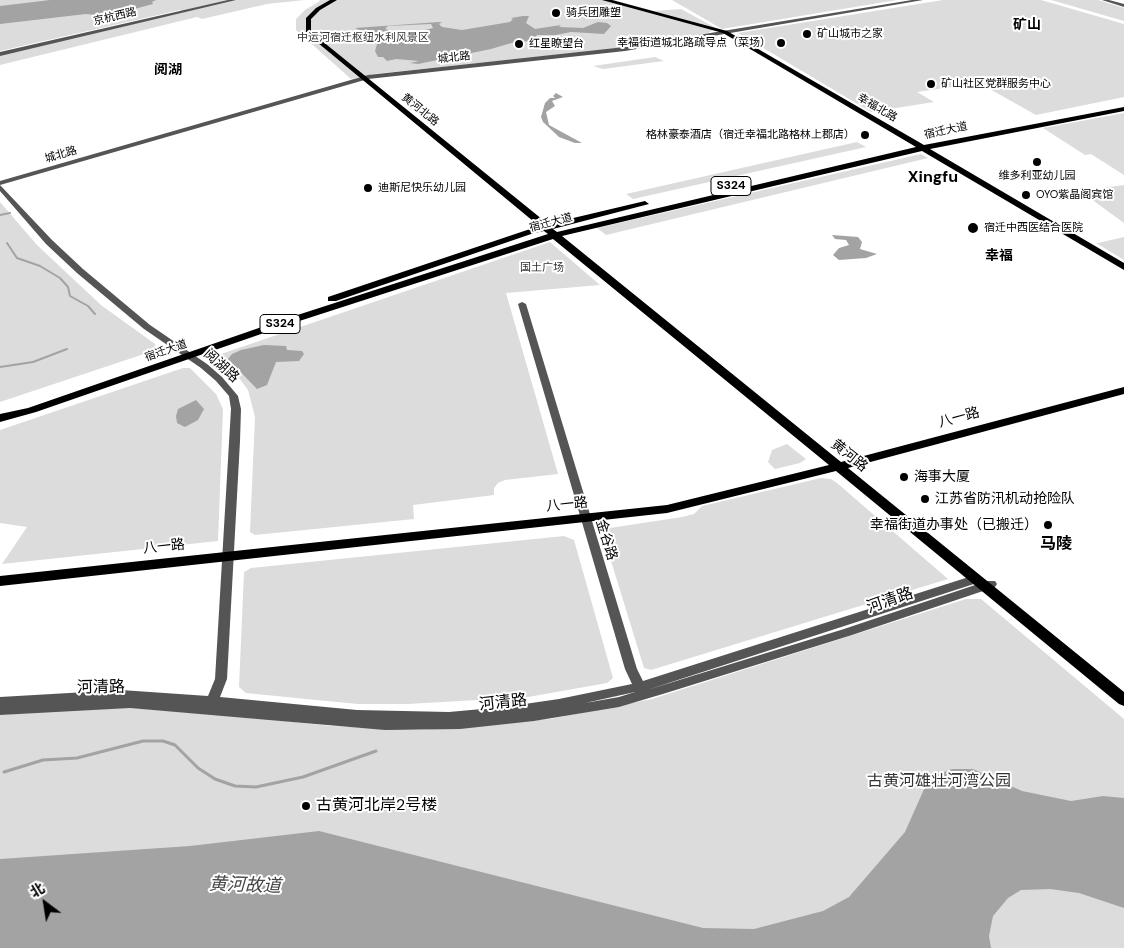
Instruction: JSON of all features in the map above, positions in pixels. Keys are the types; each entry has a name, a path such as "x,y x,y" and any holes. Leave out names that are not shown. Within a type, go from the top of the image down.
{"main road":[{"name":"黄河北路","path":"334,0 311,14 307,22 308,32 553,230"},
{"name":"黄河北路","path":"338,0 314,15 311,24 312,30 320,40 365,78"},
{"name":"幸福北路","path":"605,0 727,32 1124,263"},
{"name":"宿迁大道","path":"0,410 283,323 553,230 922,145 1124,103"},
{"name":"宿迁大道","path":"922,145 1124,109"},
{"name":"幸福北路","path":"922,145 1124,267"},
{"name":"黄河路","path":"553,230 840,463 1124,700"},
{"name":"宿迁大道","path":"0,418 32,410 185,354"},
{"name":"八一路","path":"840,463 1124,385"},
{"name":"八一路","path":"0,572 230,552 584,516 683,499 840,463 1124,390"},
{"name":"八一路","path":"0,581 230,552"},
{"name":"黄河路","path":"984,583 1124,691"}],"street":[{"name":"京杭西路","path":"0,54 234,0"},
{"name":"城北路","path":"0,183 365,78 625,49 921,0"},
{"path":"1104,0 1124,6"},
{"name":"阅湖路","path":"0,187 49,242 80,271 146,328 220,379 230,390 235,402 230,552 221,679 211,706"},
{"name":"金谷路","path":"522,304 631,668 642,691"},
{"name":"河清路","path":"0,702 121,695 354,724 428,725 534,716 589,708 848,632 984,583"},
{"name":"河清路","path":"0,710 130,704 211,706"}],"green space":[{"path":"0,0 305,0 267,4 202,19 197,17 0,65 0,55 184,12 180,10 0,51"},
{"name":"中运河宿迁枢纽水利风景区","path":"319,0 614,0 654,11 681,9 716,28 708,33 615,49 374,74 351,79 296,30 296,19"},
{"path":"672,0 897,0 722,29"},
{"path":"943,0 1041,0 1124,24 1124,97 1036,115 979,83 917,92 934,102 871,112 738,33"},
{"path":"1051,0 1098,0 1124,8 1124,21"},
{"path":"655,57 664,61 603,69 593,66"},
{"path":"1124,113 1124,175 1091,154 1085,155 1043,128"},
{"path":"857,142 866,147 633,199 626,194"},
{"path":"921,154 928,158 606,235 597,228"},
{"path":"1124,185 1124,223 1080,191"},
{"path":"0,202 37,245 101,305 155,344 156,350 0,402"},
{"path":"1124,237 1124,260 1096,243 1098,243"},
{"name":"国土广场","path":"550,242 600,285 506,293 558,474 505,480 498,483 494,488 494,495 413,505 414,519 255,535 250,532 255,417 248,390 237,375 219,359 221,354"},
{"path":"183,368 190,368 216,394 223,409 218,541 2,564 27,527 0,523 0,430"},
{"path":"787,444 806,459 800,463 775,469 768,462 772,450"},
{"path":"821,478 831,479 837,483 948,579 651,670 644,668 603,535 610,528 682,517 694,514 702,506"},
{"path":"564,536 574,540 613,678 607,683 528,697 408,704 358,704 246,693 239,687 244,572 251,568"},
{"name":"古黄河雄壮河湾公园","path":"966,599 981,599 1124,719 1124,948 0,948 0,715 78,707 173,709 331,726 420,730 550,719 652,699"}],"water":[{"path":"50,0 156,0 152,2 153,4 108,16 86,14 0,24 0,6"},
{"path":"529,16 526,23 535,29 561,25 559,27 583,28 598,22 607,23 611,26 604,34 571,32 556,35 537,35 533,41 515,42 491,49 418,64 410,63 419,61 396,59 387,61 383,57 378,57 375,51 378,41 375,37 355,28 442,22 439,24 442,27 462,30 510,22 513,19 511,18","holes":["431,24 433,28 409,34 392,31 389,32 395,36 387,39 377,35 389,30 385,29 388,26"]},
{"path":"556,93 563,97 552,101 555,106 546,112 549,125 582,143 575,143 559,137 543,122 541,117 545,103 550,98 555,98 553,96"},
{"path":"832,235 858,237 862,242 860,249 877,254 866,258 839,260 833,255 839,248 849,245 846,240 835,239"},
{"path":"264,345 286,346 287,350 302,351 304,354 299,361 276,362 267,385 257,389 228,359 232,354 241,350"},
{"path":"196,400 204,409 198,420 185,427 177,423 178,409"},
{"name":"黄河故道","path":"952,769 973,769 1022,791 1071,801 1103,796 1124,798 1124,908 1079,893 1050,889 1021,890 1008,898 993,916 989,936 991,948 0,948 0,859 190,846 319,831 703,928 754,929 823,911 849,897 905,832 925,787 932,777"}],"waterway":[{"path":"0,215 10,213"},
{"path":"7,243 17,258 40,266 60,278 68,287 70,296 88,306 95,314"},
{"path":"0,367 33,362 67,349"},
{"path":"4,772 43,760 77,758 143,741 163,741 175,745 198,768 215,779 235,786 256,787 303,777 376,751"}],"place":[{"name":"骑兵团雕塑","path":"556,13"},
{"name":"矿山城市之家","path":"807,34"},
{"name":"幸福街道城北路疏导点（菜场）","path":"781,43"},
{"name":"红星瞭望台","path":"519,44"},
{"name":"矿山社区党群服务中心","path":"931,84"},
{"name":"格林豪泰酒店（宿迁幸福北路格林上郡店）","path":"865,135"},
{"name":"维多利亚幼儿园","path":"1037,162"},
{"name":"迪斯尼快乐幼儿园","path":"368,188"},
{"name":"OYO紫晶阁宾馆","path":"1026,195"},
{"name":"宿迁中西医结合医院","path":"973,228"},
{"name":"海事大厦","path":"904,477"},
{"name":"江苏省防汛机动抢险队","path":"925,499"},
{"name":"幸福街道办事处（已搬迁）","path":"1048,525"},
{"name":"古黄河北岸2号楼","path":"306,806"}],"district":[{"name":"矿山","path":"1027,25"},
{"name":"阅湖","path":"168,70"},
{"name":"Xingfu","path":"933,178"},
{"name":"幸福","path":"999,256"},
{"name":"马陵","path":"1056,545"}]}
